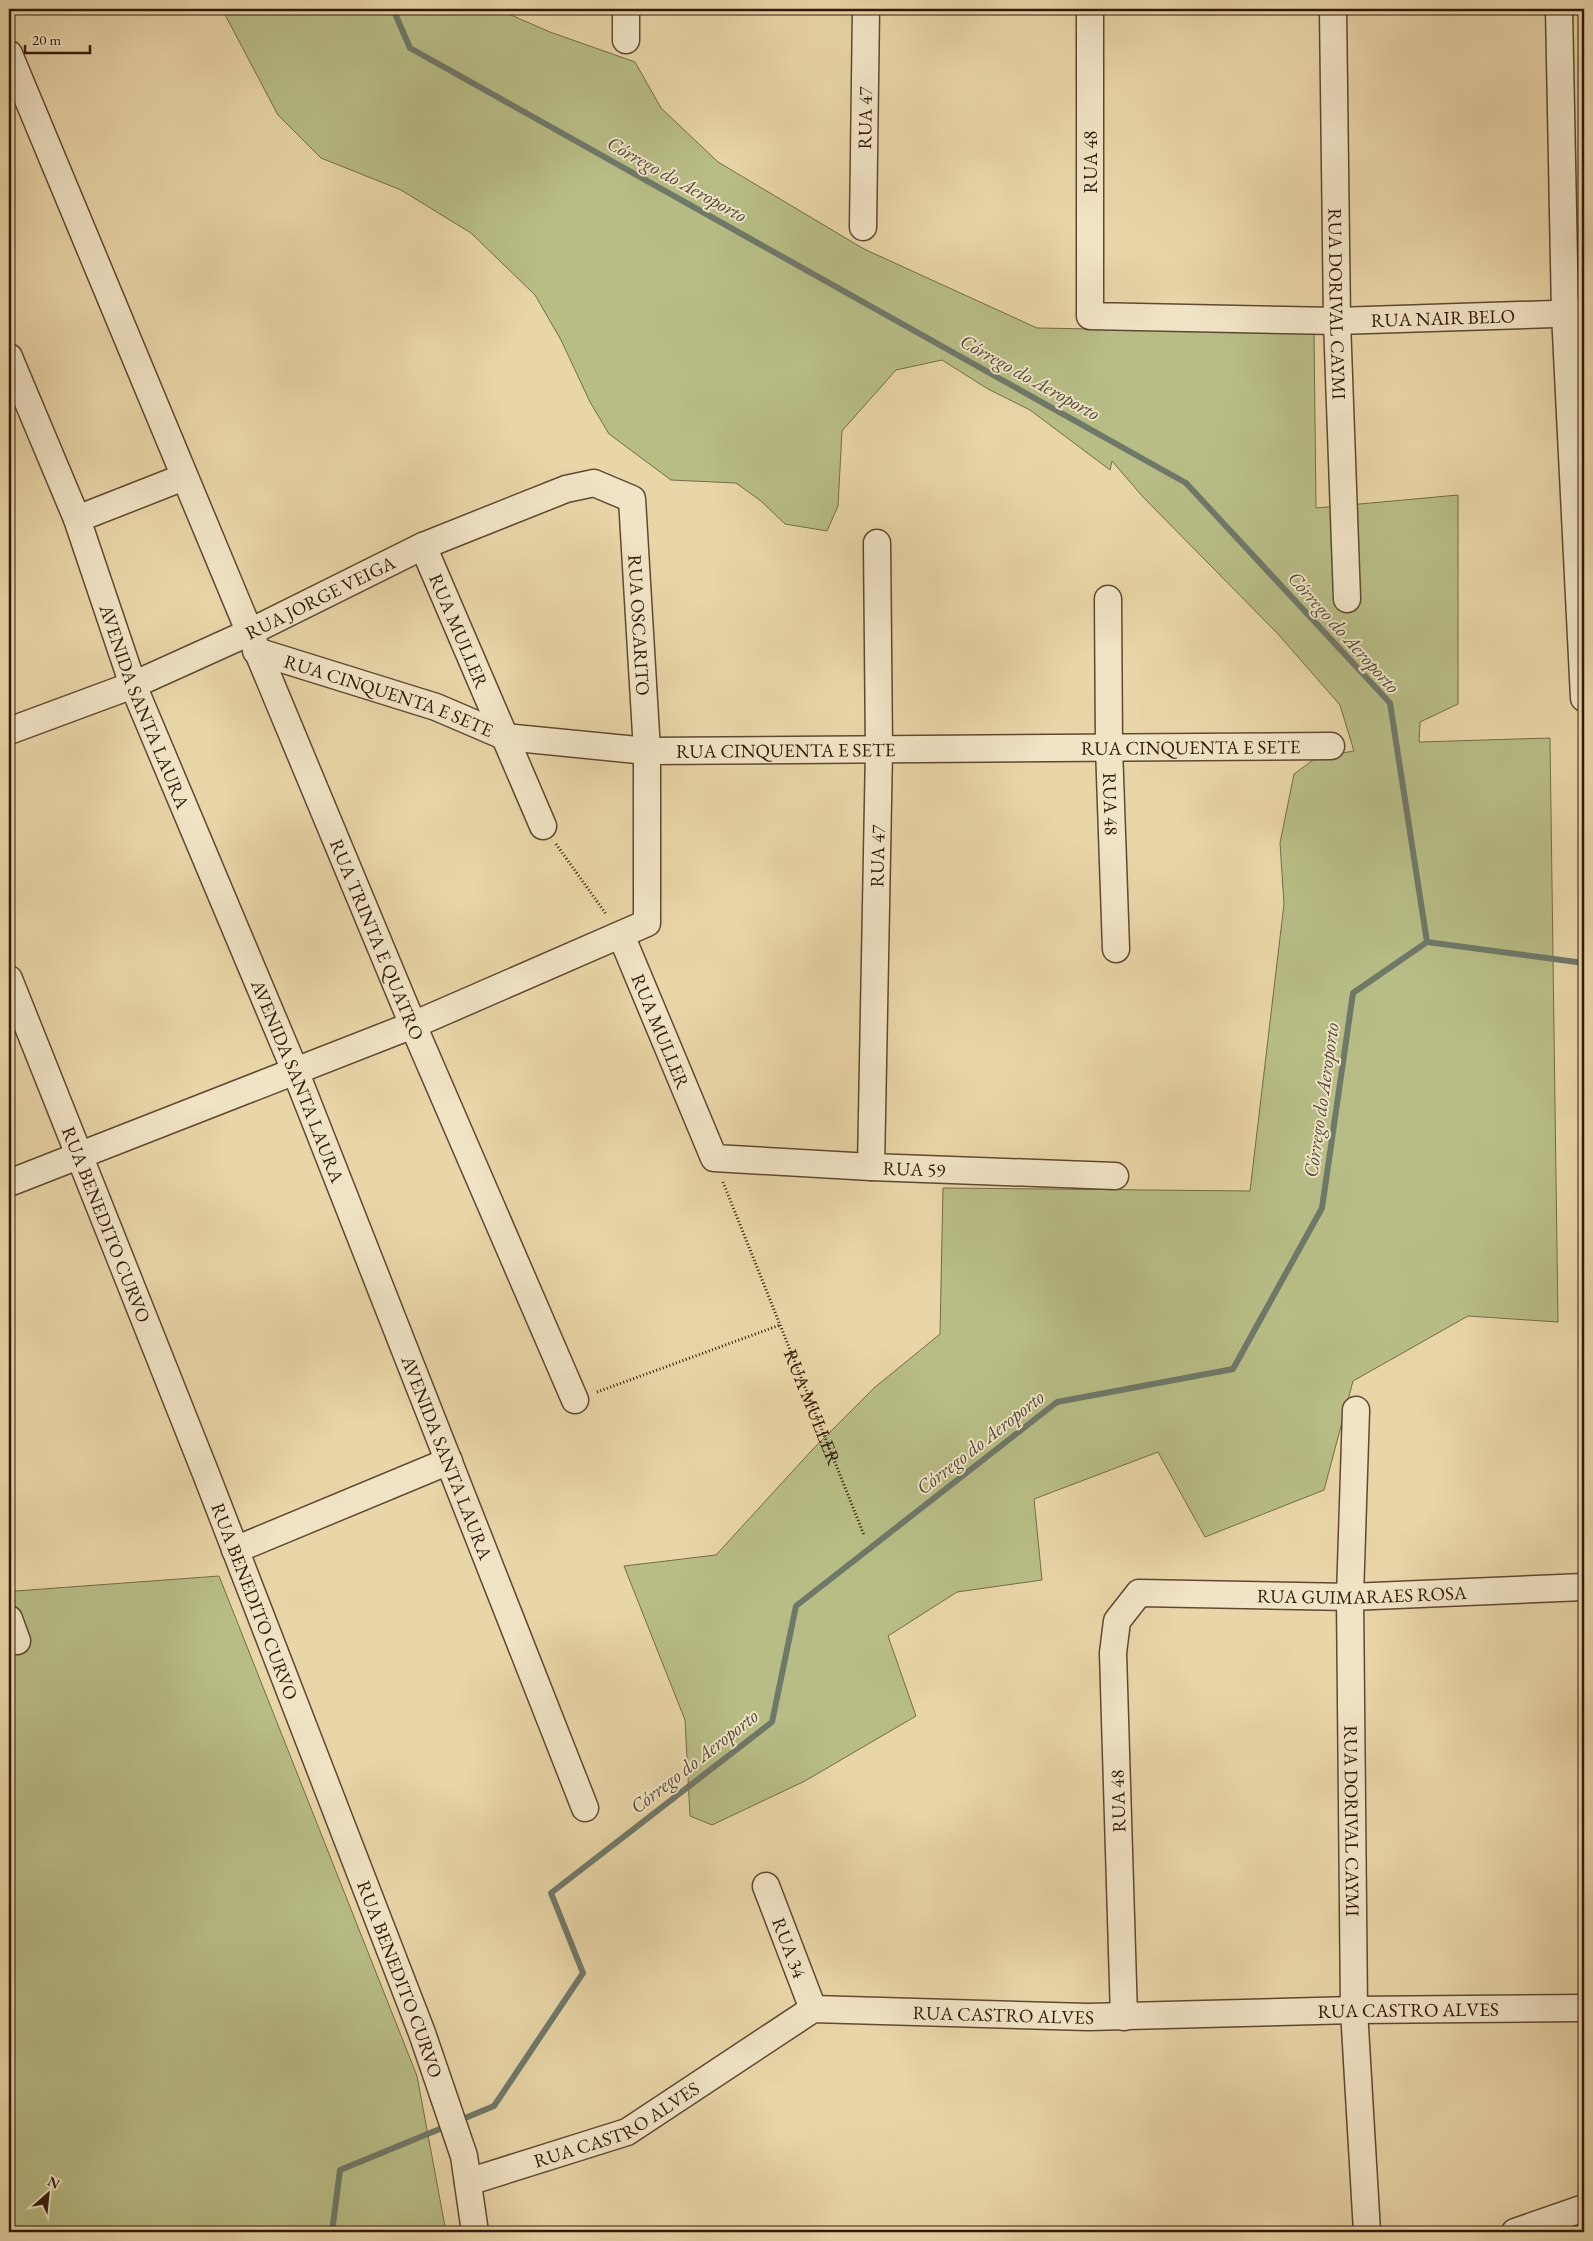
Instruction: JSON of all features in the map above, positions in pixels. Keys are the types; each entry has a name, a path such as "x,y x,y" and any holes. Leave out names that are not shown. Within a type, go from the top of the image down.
{"street":[{"path":"626,9 626,40"},
{"name":"RUA 47","path":"863,227 866,9"},
{"name":"RUA 48","path":"1090,9 1090,316"},
{"name":"RUA DORIVAL CAYMI","path":"1333,9 1337,321 1347,599"},
{"path":"1559,9 1575,313 1584,698"},
{"name":"RUA TRINTA E QUATRO","path":"9,54 413,1026 575,1400"},
{"name":"RUA NAIR BELO","path":"1090,316 1337,321 1575,313"},
{"name":"AVENIDA SANTA LAURA","path":"9,357 77,519 133,685 296,1073 585,1808"},
{"path":"77,519 184,477"},
{"name":"RUA JORGE VEIGA","path":"9,731 252,642 423,546 566,489 594,483 632,499"},
{"name":"RUA OSCARITO","path":"621,935 647,923 647,751 632,499"},
{"name":"RUA 47","path":"871,1167 879,750 878,543"},
{"name":"RUA MULLER","path":"423,546 506,736 542,826"},
{"name":"RUA 48","path":"1108,600 1109,746 1116,949"},
{"name":"RUA CINQUENTA E SETE","path":"252,642 436,707 506,736 647,751 879,750 1109,746 1331,746"},
{"path":"9,1183 413,1026 621,935"},
{"name":"RUA MULLER","path":"621,935 714,1158"},
{"name":"RUA BENEDITO CURVO","path":"9,979 235,1550 422,2033 464,2156 475,2232"},
{"name":"RUA 59","path":"714,1158 871,1167 1115,1176"},
{"name":"RUA DORIVAL CAYMI","path":"1356,1410 1350,1597 1354,2010 1367,2232"},
{"path":"235,1550 449,1461"},
{"name":"RUA GUIMARAES ROSA","path":"1139,1593 1350,1597 1584,1587"},
{"name":"RUA 48","path":"1124,2017 1114,1653 1117,1621 1139,1593"},
{"name":"RUA 34","path":"766,1886 813,2009"},
{"name":"RUA CASTRO ALVES","path":"468,2182 627,2132 813,2009 1124,2017 1354,2010 1584,2008"},
{"path":"1515,2232 1584,2208"}],"path":[{"path":"542,826 621,935"},
{"name":"RUA MULLER","path":"714,1158 864,1535"},
{"path":"575,1400 780,1325"}],"green space":[{"path":"222,9 497,9 550,32 635,62 661,108 718,162 864,249 1037,328 1314,333 1316,508 1458,495 1458,704 1420,722 1419,742 1550,738 1558,1322 1468,1316 1353,1381 1324,1490 1205,1537 1158,1452 1034,1499 1042,1580 957,1592 888,1636 916,1716 805,1781 712,1825 690,1816 685,1720 624,1566 716,1555 812,1450 874,1388 940,1334 943,1188 1250,1191 1284,904 1280,843 1294,774 1317,757 1354,751 1340,705 1278,634 1143,497 1112,461 1110,470 1030,410 988,389 942,360 896,370 842,431 838,506 827,531 785,524 761,501 736,483 671,480 609,434 590,402 561,340 535,295 471,233 401,190 321,158 278,115"},
{"path":"219,1576 417,2076 446,2232 9,2232 9,1589 16,1591"}],"waterway":[{"name":"Córrego do Aeroporto","path":"393,9 410,48 1186,483 1390,703 1427,942 1353,993 1322,1208 1233,1369 1057,1402 796,1606 772,1722 551,1893 583,1973 494,2106 458,2121"},
{"path":"1427,942 1584,963"},
{"name":"Córrego do Aeroporto","path":"332,2232 340,2170 447,2126"}]}
